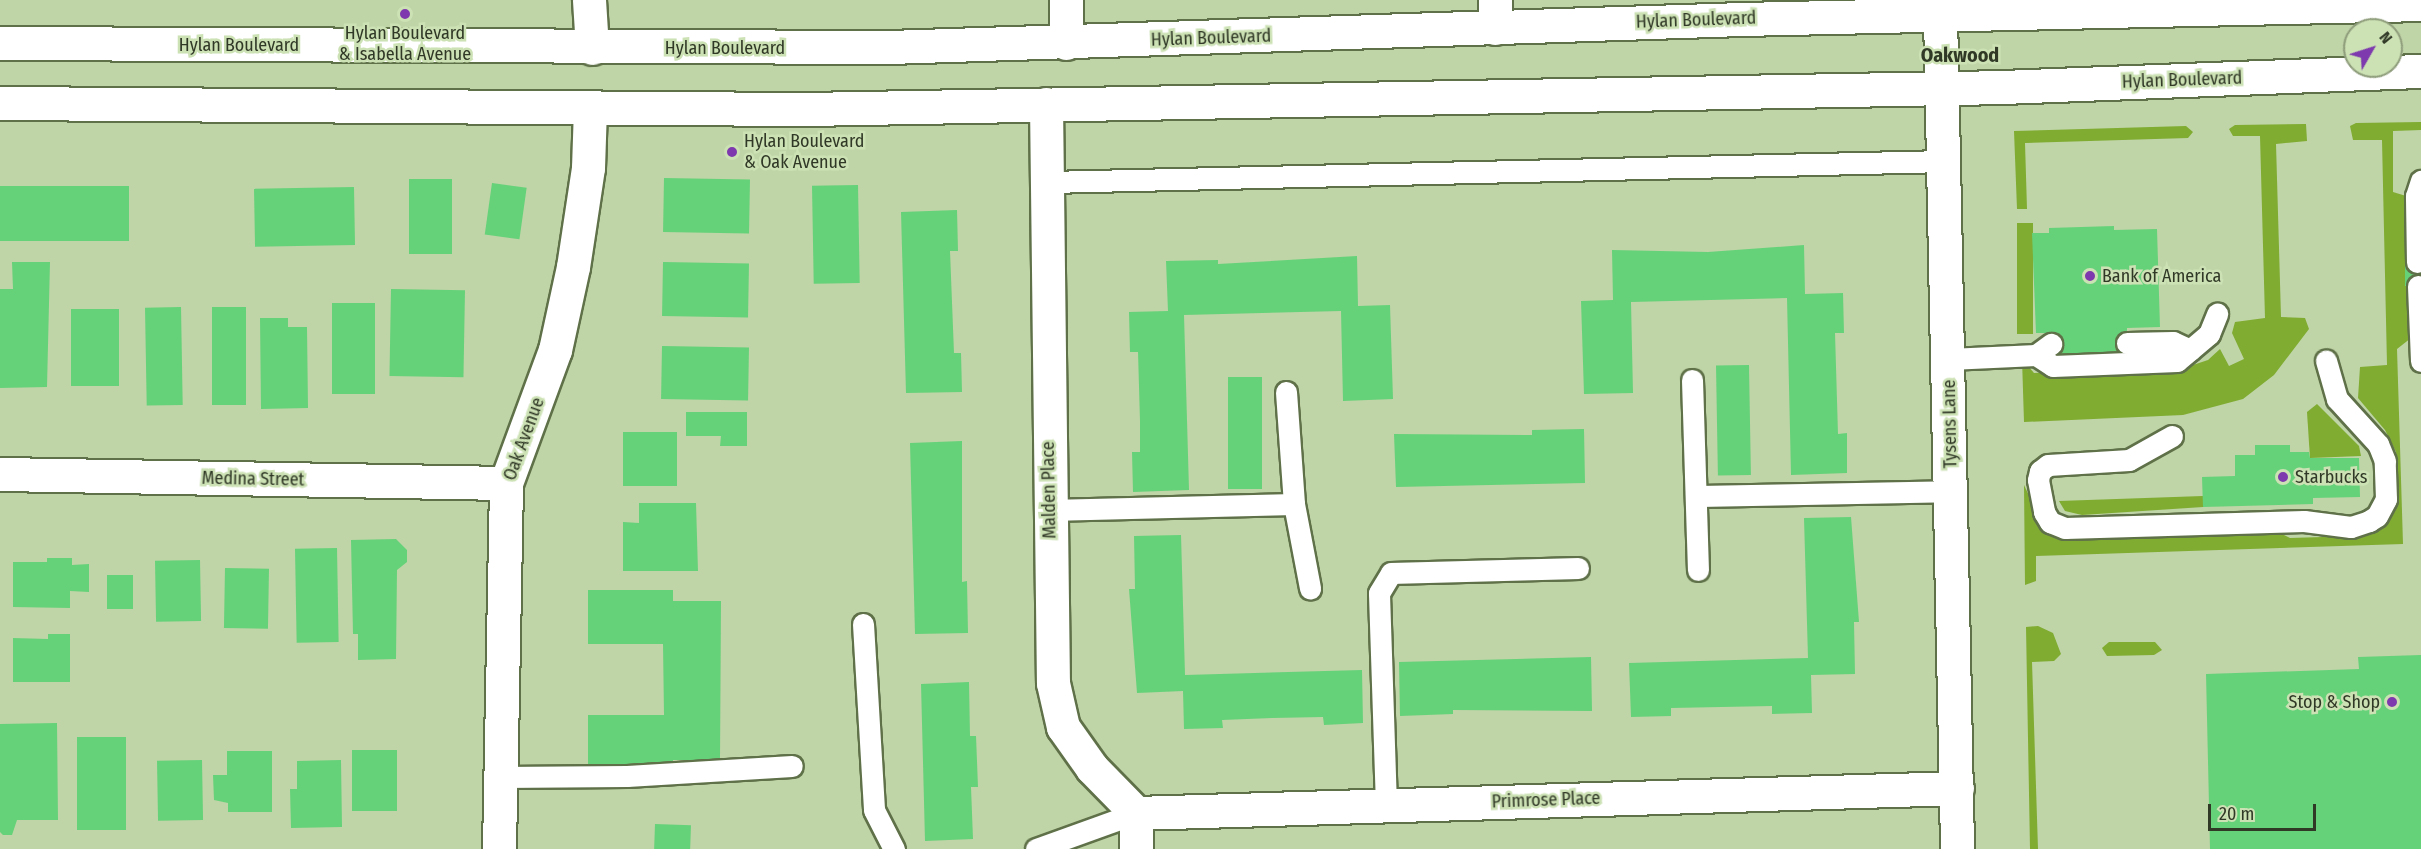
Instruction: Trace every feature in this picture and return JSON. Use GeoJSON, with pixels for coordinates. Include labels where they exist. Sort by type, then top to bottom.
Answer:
{"type":"FeatureCollection","features":[{"type":"Feature","properties":{"kind":"main road"},"geometry":{"type":"LineString","coordinates":[[589,0],[592,48]]}},
{"type":"Feature","properties":{"kind":"main road"},"geometry":{"type":"LineString","coordinates":[[1066,0],[1066,43]]}},
{"type":"Feature","properties":{"kind":"main road","name":"Hylan Boulevard"},"geometry":{"type":"LineString","coordinates":[[0,43],[592,48],[1066,43],[1495,14],[1940,7],[2421,4]]}},
{"type":"Feature","properties":{"kind":"main road","name":"Tysens Lane"},"geometry":{"type":"LineString","coordinates":[[1940,7],[1949,359],[1957,849]]}},
{"type":"Feature","properties":{"kind":"main road","name":"Hylan Boulevard"},"geometry":{"type":"LineString","coordinates":[[0,103],[806,109],[1942,88],[2421,71]]}},
{"type":"Feature","properties":{"kind":"main road","name":"Malden Place"},"geometry":{"type":"LineString","coordinates":[[1046,104],[1049,510],[1053,682],[1063,727],[1092,768],[1136,813]]}},
{"type":"Feature","properties":{"kind":"main road","name":"Oak Avenue"},"geometry":{"type":"LineString","coordinates":[[499,849],[506,483],[555,350],[588,168],[590,107]]}},
{"type":"Feature","properties":{"kind":"main road","name":"Medina Street"},"geometry":{"type":"LineString","coordinates":[[0,474],[506,483]]}},
{"type":"Feature","properties":{"kind":"main road","name":"Primrose Place"},"geometry":{"type":"LineString","coordinates":[[1136,813],[1957,788]]}},
{"type":"Feature","properties":{"kind":"main road"},"geometry":{"type":"LineString","coordinates":[[1136,813],[1136,849]]}},
{"type":"Feature","properties":{"kind":"lane"},"geometry":{"type":"LineString","coordinates":[[1048,182],[1944,161]]}},
{"type":"Feature","properties":{"kind":"lane"},"geometry":{"type":"LineString","coordinates":[[2417,262],[2416,196],[2421,181]]}},
{"type":"Feature","properties":{"kind":"lane"},"geometry":{"type":"LineString","coordinates":[[2418,286],[2421,361]]}},
{"type":"Feature","properties":{"kind":"lane"},"geometry":{"type":"LineString","coordinates":[[1949,359],[2043,350],[2053,366],[2177,361],[2215,326],[2217,314]]}},
{"type":"Feature","properties":{"kind":"lane"},"geometry":{"type":"LineString","coordinates":[[2127,343],[2174,342],[2190,350]]}},
{"type":"Feature","properties":{"kind":"lane"},"geometry":{"type":"LineString","coordinates":[[2172,436],[2129,460],[2048,465],[2040,471],[2038,480],[2044,512],[2050,522],[2065,528],[2304,521],[2351,527],[2369,521],[2378,516],[2386,499],[2385,461],[2378,444],[2337,399],[2326,361]]}},
{"type":"Feature","properties":{"kind":"lane"},"geometry":{"type":"LineString","coordinates":[[1692,380],[1698,570]]}},
{"type":"Feature","properties":{"kind":"lane"},"geometry":{"type":"LineString","coordinates":[[1286,392],[1294,504],[1310,588]]}},
{"type":"Feature","properties":{"kind":"lane"},"geometry":{"type":"LineString","coordinates":[[1696,496],[1951,491]]}},
{"type":"Feature","properties":{"kind":"lane"},"geometry":{"type":"LineString","coordinates":[[1049,510],[1294,504]]}},
{"type":"Feature","properties":{"kind":"lane"},"geometry":{"type":"LineString","coordinates":[[1386,805],[1379,593],[1391,573],[1578,568]]}},
{"type":"Feature","properties":{"kind":"lane"},"geometry":{"type":"LineString","coordinates":[[862,624],[874,810],[894,849]]}},
{"type":"Feature","properties":{"kind":"lane"},"geometry":{"type":"LineString","coordinates":[[501,777],[627,776],[792,766]]}},
{"type":"Feature","properties":{"kind":"lane"},"geometry":{"type":"LineString","coordinates":[[1036,849],[1136,813]]}},
{"type":"Feature","properties":{"kind":"green space"},"geometry":{"type":"Polygon","coordinates":[[[2421,122],[2421,130],[2393,131],[2393,192],[2406,196],[2411,338],[2397,349],[2403,544],[2036,556],[2036,581],[2025,585],[2024,485],[2041,521],[2266,526],[2290,538],[2356,536],[2387,522],[2397,504],[2396,452],[2385,430],[2358,398],[2360,367],[2387,365],[2382,140],[2353,140],[2350,126],[2356,123],[2421,122]]]}},
{"type":"Feature","properties":{"kind":"green space"},"geometry":{"type":"Polygon","coordinates":[[[2306,124],[2307,141],[2276,144],[2281,317],[2305,318],[2309,329],[2274,375],[2243,399],[2183,415],[2024,422],[2022,359],[2034,373],[2184,368],[2208,360],[2220,349],[2229,366],[2244,359],[2232,333],[2235,322],[2265,318],[2260,136],[2233,136],[2229,129],[2235,125],[2306,124]]]}},
{"type":"Feature","properties":{"kind":"green space"},"geometry":{"type":"Polygon","coordinates":[[[2186,126],[2193,132],[2188,138],[2025,143],[2027,209],[2017,209],[2014,131],[2186,126]]]}},
{"type":"Feature","properties":{"kind":"green space"},"geometry":{"type":"Polygon","coordinates":[[[2017,223],[2033,223],[2033,334],[2017,334],[2017,223]]]}},
{"type":"Feature","properties":{"kind":"green space"},"geometry":{"type":"Polygon","coordinates":[[[2317,404],[2359,446],[2361,456],[2310,458],[2307,412],[2317,404]]]}},
{"type":"Feature","properties":{"kind":"green space"},"geometry":{"type":"Polygon","coordinates":[[[2203,496],[2203,507],[2082,515],[2065,511],[2059,501],[2203,496]]]}},
{"type":"Feature","properties":{"kind":"green space"},"geometry":{"type":"Polygon","coordinates":[[[2038,626],[2053,633],[2061,654],[2054,661],[2032,662],[2038,849],[2030,849],[2026,627],[2038,626]]]}},
{"type":"Feature","properties":{"kind":"green space"},"geometry":{"type":"Polygon","coordinates":[[[2109,642],[2155,642],[2162,650],[2154,655],[2107,656],[2102,648],[2109,642]]]}},
{"type":"Feature","properties":{"kind":"building"},"geometry":{"type":"Polygon","coordinates":[[[664,178],[750,180],[749,233],[663,232],[664,178]]]}},
{"type":"Feature","properties":{"kind":"building"},"geometry":{"type":"Polygon","coordinates":[[[409,179],[452,179],[452,254],[409,254],[409,179]]]}},
{"type":"Feature","properties":{"kind":"building"},"geometry":{"type":"Polygon","coordinates":[[[492,183],[527,188],[519,239],[485,234],[492,183]]]}},
{"type":"Feature","properties":{"kind":"building"},"geometry":{"type":"Polygon","coordinates":[[[858,185],[860,283],[814,284],[812,186],[858,185]]]}},
{"type":"Feature","properties":{"kind":"building"},"geometry":{"type":"Polygon","coordinates":[[[0,186],[129,186],[129,241],[0,241],[0,186]]]}},
{"type":"Feature","properties":{"kind":"building"},"geometry":{"type":"Polygon","coordinates":[[[354,187],[355,245],[255,247],[254,189],[354,187]]]}},
{"type":"Feature","properties":{"kind":"building"},"geometry":{"type":"Polygon","coordinates":[[[957,210],[958,251],[950,251],[954,353],[961,353],[962,392],[906,393],[901,212],[957,210]]]}},
{"type":"Feature","properties":{"kind":"building"},"geometry":{"type":"Polygon","coordinates":[[[2114,226],[2114,230],[2157,229],[2160,327],[2127,328],[2127,356],[2052,357],[2051,333],[2036,333],[2032,233],[2049,233],[2049,228],[2114,226]]]}},
{"type":"Feature","properties":{"kind":"building"},"geometry":{"type":"Polygon","coordinates":[[[1804,245],[1805,294],[1843,293],[1844,333],[1835,333],[1838,434],[1847,433],[1847,473],[1791,475],[1787,298],[1631,302],[1633,393],[1584,394],[1581,301],[1613,300],[1612,250],[1708,252],[1804,245]]]}},
{"type":"Feature","properties":{"kind":"building"},"geometry":{"type":"Polygon","coordinates":[[[1357,256],[1358,306],[1390,305],[1393,399],[1343,401],[1341,311],[1184,315],[1189,490],[1133,492],[1132,452],[1140,452],[1140,421],[1138,352],[1130,352],[1129,312],[1168,311],[1166,261],[1218,260],[1218,264],[1357,256]]]}},
{"type":"Feature","properties":{"kind":"building"},"geometry":{"type":"Polygon","coordinates":[[[12,262],[50,262],[47,387],[0,388],[0,289],[13,289],[12,262]]]}},
{"type":"Feature","properties":{"kind":"building"},"geometry":{"type":"Polygon","coordinates":[[[663,262],[749,264],[748,317],[662,316],[663,262]]]}},
{"type":"Feature","properties":{"kind":"building"},"geometry":{"type":"Polygon","coordinates":[[[2405,262],[2421,262],[2421,286],[2405,286],[2405,262]]]}},
{"type":"Feature","properties":{"kind":"building"},"geometry":{"type":"Polygon","coordinates":[[[391,289],[465,290],[463,377],[389,376],[391,289]]]}},
{"type":"Feature","properties":{"kind":"building"},"geometry":{"type":"Polygon","coordinates":[[[332,303],[375,303],[375,394],[332,394],[332,303]]]}},
{"type":"Feature","properties":{"kind":"building"},"geometry":{"type":"Polygon","coordinates":[[[181,307],[183,405],[147,406],[145,308],[181,307]]]}},
{"type":"Feature","properties":{"kind":"building"},"geometry":{"type":"Polygon","coordinates":[[[212,307],[246,307],[246,405],[212,405],[212,307]]]}},
{"type":"Feature","properties":{"kind":"building"},"geometry":{"type":"Polygon","coordinates":[[[71,309],[119,309],[119,386],[71,386],[71,309]]]}},
{"type":"Feature","properties":{"kind":"building"},"geometry":{"type":"Polygon","coordinates":[[[260,318],[288,318],[288,327],[307,327],[308,408],[261,409],[260,318]]]}},
{"type":"Feature","properties":{"kind":"building"},"geometry":{"type":"Polygon","coordinates":[[[662,346],[749,348],[748,401],[661,399],[662,346]]]}},
{"type":"Feature","properties":{"kind":"building"},"geometry":{"type":"Polygon","coordinates":[[[1749,365],[1751,475],[1718,476],[1716,366],[1749,365]]]}},
{"type":"Feature","properties":{"kind":"building"},"geometry":{"type":"Polygon","coordinates":[[[1228,377],[1262,377],[1262,489],[1228,489],[1228,377]]]}},
{"type":"Feature","properties":{"kind":"building"},"geometry":{"type":"Polygon","coordinates":[[[686,412],[747,412],[747,446],[720,446],[721,436],[686,436],[686,412]]]}},
{"type":"Feature","properties":{"kind":"building"},"geometry":{"type":"Polygon","coordinates":[[[1584,429],[1585,483],[1396,487],[1394,434],[1532,435],[1532,430],[1584,429]]]}},
{"type":"Feature","properties":{"kind":"building"},"geometry":{"type":"Polygon","coordinates":[[[623,432],[677,432],[677,486],[623,486],[623,432]]]}},
{"type":"Feature","properties":{"kind":"building"},"geometry":{"type":"Polygon","coordinates":[[[962,441],[962,582],[967,581],[968,633],[915,634],[910,443],[962,441]]]}},
{"type":"Feature","properties":{"kind":"building"},"geometry":{"type":"Polygon","coordinates":[[[2255,445],[2290,445],[2290,452],[2309,452],[2310,458],[2359,458],[2360,497],[2313,498],[2313,504],[2203,507],[2202,477],[2235,476],[2235,455],[2255,455],[2255,445]]]}},
{"type":"Feature","properties":{"kind":"building"},"geometry":{"type":"Polygon","coordinates":[[[639,503],[696,503],[698,571],[623,571],[623,522],[639,523],[639,503]]]}},
{"type":"Feature","properties":{"kind":"building"},"geometry":{"type":"Polygon","coordinates":[[[1851,517],[1859,622],[1854,622],[1855,674],[1811,675],[1812,713],[1772,714],[1772,706],[1671,708],[1671,716],[1631,717],[1629,663],[1808,658],[1804,518],[1851,517]]]}},
{"type":"Feature","properties":{"kind":"building"},"geometry":{"type":"Polygon","coordinates":[[[1181,535],[1185,675],[1362,670],[1363,723],[1324,725],[1323,717],[1272,718],[1222,720],[1223,728],[1184,729],[1183,691],[1137,693],[1129,589],[1135,589],[1134,536],[1181,535]]]}},
{"type":"Feature","properties":{"kind":"building"},"geometry":{"type":"Polygon","coordinates":[[[396,539],[407,550],[407,562],[397,570],[396,659],[358,660],[358,634],[353,634],[351,540],[396,539]]]}},
{"type":"Feature","properties":{"kind":"building"},"geometry":{"type":"Polygon","coordinates":[[[337,548],[339,642],[297,643],[295,549],[337,548]]]}},
{"type":"Feature","properties":{"kind":"building"},"geometry":{"type":"Polygon","coordinates":[[[47,558],[72,558],[72,565],[89,564],[89,592],[70,591],[70,608],[13,607],[13,562],[47,562],[47,558]]]}},
{"type":"Feature","properties":{"kind":"building"},"geometry":{"type":"Polygon","coordinates":[[[200,560],[201,621],[156,622],[155,561],[200,560]]]}},
{"type":"Feature","properties":{"kind":"building"},"geometry":{"type":"Polygon","coordinates":[[[225,568],[269,569],[268,629],[224,628],[225,568]]]}},
{"type":"Feature","properties":{"kind":"building"},"geometry":{"type":"Polygon","coordinates":[[[107,575],[133,575],[133,609],[107,609],[107,575]]]}},
{"type":"Feature","properties":{"kind":"building"},"geometry":{"type":"Polygon","coordinates":[[[588,590],[673,590],[673,601],[721,601],[720,760],[673,760],[672,771],[588,771],[588,715],[664,715],[663,644],[588,644],[588,590]]]}},
{"type":"Feature","properties":{"kind":"building"},"geometry":{"type":"Polygon","coordinates":[[[48,634],[70,634],[70,682],[13,682],[13,638],[48,639],[48,634]]]}},
{"type":"Feature","properties":{"kind":"building"},"geometry":{"type":"Polygon","coordinates":[[[2421,655],[2421,849],[2210,849],[2206,674],[2359,669],[2358,657],[2421,655]]]}},
{"type":"Feature","properties":{"kind":"building"},"geometry":{"type":"Polygon","coordinates":[[[1591,657],[1592,711],[1453,710],[1453,714],[1400,716],[1399,662],[1591,657]]]}},
{"type":"Feature","properties":{"kind":"building"},"geometry":{"type":"Polygon","coordinates":[[[969,682],[970,736],[976,736],[978,787],[971,787],[973,839],[925,841],[921,684],[969,682]]]}},
{"type":"Feature","properties":{"kind":"building"},"geometry":{"type":"Polygon","coordinates":[[[57,723],[58,820],[17,820],[12,835],[3,835],[0,832],[0,724],[57,723]]]}},
{"type":"Feature","properties":{"kind":"building"},"geometry":{"type":"Polygon","coordinates":[[[77,737],[126,737],[126,830],[77,830],[77,737]]]}},
{"type":"Feature","properties":{"kind":"building"},"geometry":{"type":"Polygon","coordinates":[[[352,750],[397,750],[397,811],[352,811],[352,750]]]}},
{"type":"Feature","properties":{"kind":"building"},"geometry":{"type":"Polygon","coordinates":[[[227,751],[272,751],[272,812],[228,812],[228,803],[214,800],[213,775],[227,775],[227,751]]]}},
{"type":"Feature","properties":{"kind":"building"},"geometry":{"type":"Polygon","coordinates":[[[202,760],[203,820],[158,821],[157,761],[202,760]]]}},
{"type":"Feature","properties":{"kind":"building"},"geometry":{"type":"Polygon","coordinates":[[[341,760],[342,827],[291,828],[290,789],[297,789],[297,761],[341,760]]]}},
{"type":"Feature","properties":{"kind":"building"},"geometry":{"type":"Polygon","coordinates":[[[655,824],[691,825],[690,849],[654,849],[655,824]]]}},
{"type":"Feature","properties":{"kind":"place","name":"Hylan Boulevard & Isabella Avenue"},"geometry":{"type":"Point","coordinates":[405,14]}},
{"type":"Feature","properties":{"kind":"place","name":"Hylan Boulevard & Oak Avenue"},"geometry":{"type":"Point","coordinates":[732,152]}},
{"type":"Feature","properties":{"kind":"place","name":"Bank of America"},"geometry":{"type":"Point","coordinates":[2090,276]}},
{"type":"Feature","properties":{"kind":"place","name":"Starbucks"},"geometry":{"type":"Point","coordinates":[2283,477]}},
{"type":"Feature","properties":{"kind":"place","name":"Stop & Shop"},"geometry":{"type":"Point","coordinates":[2392,702]}},
{"type":"Feature","properties":{"kind":"district","name":"Oakwood"},"geometry":{"type":"Point","coordinates":[1960,55]}}]}
